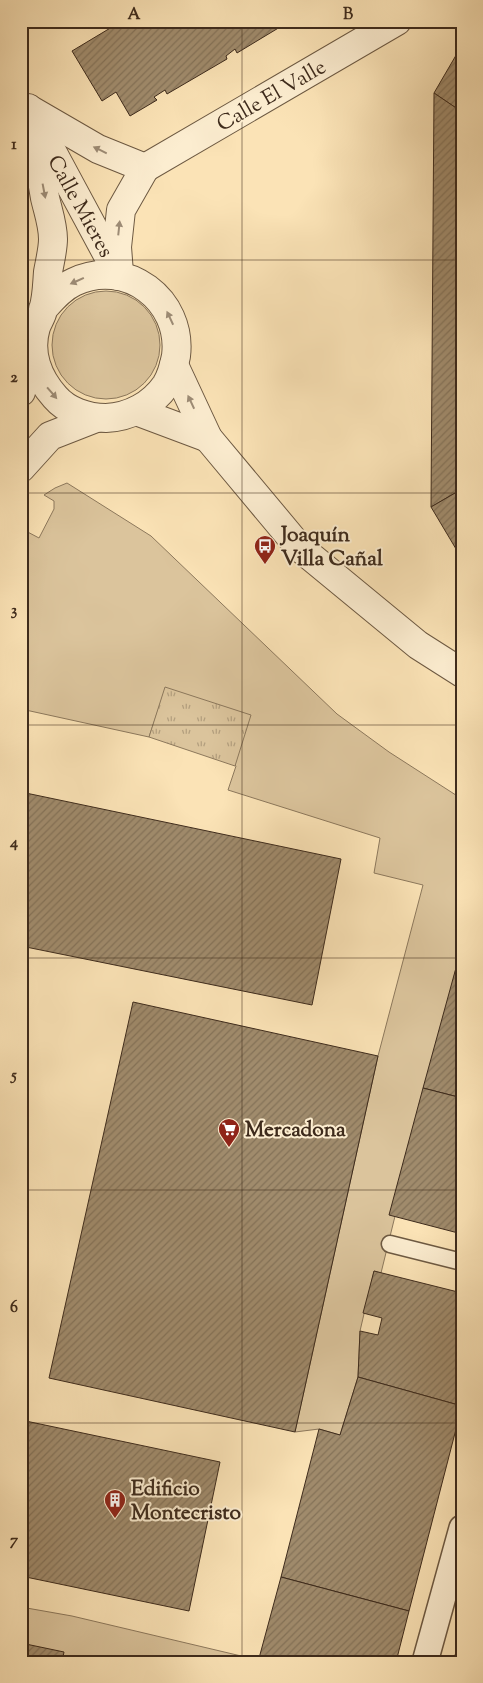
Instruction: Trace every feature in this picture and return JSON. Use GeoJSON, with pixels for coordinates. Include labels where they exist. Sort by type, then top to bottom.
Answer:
{"type":"FeatureCollection","features":[{"type":"Feature","properties":{"kind":"street","name":"Calle El Valle"},"geometry":{"type":"LineString","coordinates":[[145,168],[397,21]]}},
{"type":"Feature","properties":{"kind":"street"},"geometry":{"type":"LineString","coordinates":[[25,100],[98,149],[145,168],[121,210],[117,247],[120,276]]}},
{"type":"Feature","properties":{"kind":"street","name":"Calle Mieres"},"geometry":{"type":"LineString","coordinates":[[25,100],[120,276]]}},
{"type":"Feature","properties":{"kind":"street","name":"Calle Mieres"},"geometry":{"type":"LineString","coordinates":[[25,100],[53,238],[44,309],[36,328],[33,349],[37,368],[46,386],[59,402],[76,412],[96,418],[116,417],[136,411],[153,400],[167,384],[174,365],[177,345],[174,324],[165,306],[151,291],[133,280],[114,275],[93,275],[73,282],[56,294],[44,309]]}},
{"type":"Feature","properties":{"kind":"street"},"geometry":{"type":"LineString","coordinates":[[21,392],[33,349]]}},
{"type":"Feature","properties":{"kind":"street"},"geometry":{"type":"LineString","coordinates":[[174,365],[208,438],[299,547],[418,645],[462,673]]}},
{"type":"Feature","properties":{"kind":"street"},"geometry":{"type":"LineString","coordinates":[[136,411],[208,438]]}},
{"type":"Feature","properties":{"kind":"street"},"geometry":{"type":"LineString","coordinates":[[21,468],[50,436],[96,418]]}},
{"type":"Feature","properties":{"kind":"street"},"geometry":{"type":"LineString","coordinates":[[425,1662],[462,1528]]}},
{"type":"Feature","properties":{"kind":"lane"},"geometry":{"type":"LineString","coordinates":[[390,1244],[462,1262]]}},
{"type":"Feature","properties":{"kind":"green space"},"geometry":{"type":"Polygon","coordinates":[[[106,291],[127,295],[144,307],[156,324],[160,345],[156,366],[144,383],[127,395],[106,399],[85,395],[68,383],[56,366],[52,345],[56,324],[68,307],[85,295],[106,291]]]}},
{"type":"Feature","properties":{"kind":"green space"},"geometry":{"type":"Polygon","coordinates":[[[67,483],[151,536],[337,714],[389,752],[462,799],[462,944],[381,1273],[374,1271],[360,1331],[358,1377],[340,1435],[319,1429],[295,1432],[378,1056],[423,885],[374,873],[380,838],[228,790],[236,766],[166,687],[149,737],[21,709],[21,532],[22,529],[39,538],[54,509],[54,501],[44,495],[67,483]]]}},
{"type":"Feature","properties":{"kind":"green space"},"geometry":{"type":"Polygon","coordinates":[[[165,687],[251,715],[235,766],[149,737],[165,687]]]}},
{"type":"Feature","properties":{"kind":"green space"},"geometry":{"type":"Polygon","coordinates":[[[21,1607],[72,1616],[258,1660],[258,1662],[21,1662],[21,1607]]]}},
{"type":"Feature","properties":{"kind":"building"},"geometry":{"type":"Polygon","coordinates":[[[122,21],[290,21],[237,53],[235,49],[226,56],[227,59],[167,94],[165,90],[154,97],[157,100],[130,116],[116,92],[102,101],[72,51],[122,21]]]}},
{"type":"Feature","properties":{"kind":"building"},"geometry":{"type":"Polygon","coordinates":[[[462,45],[462,112],[434,93],[462,45]]]}},
{"type":"Feature","properties":{"kind":"building"},"geometry":{"type":"Polygon","coordinates":[[[434,93],[462,112],[462,489],[431,507],[434,93]]]}},
{"type":"Feature","properties":{"kind":"building"},"geometry":{"type":"Polygon","coordinates":[[[462,489],[462,559],[431,507],[462,489]]]}},
{"type":"Feature","properties":{"kind":"building"},"geometry":{"type":"Polygon","coordinates":[[[21,792],[341,859],[312,1005],[21,946],[21,792]]]}},
{"type":"Feature","properties":{"kind":"building"},"geometry":{"type":"Polygon","coordinates":[[[462,946],[462,1098],[423,1088],[462,946]]]}},
{"type":"Feature","properties":{"kind":"building","name":"Mercadona"},"geometry":{"type":"Polygon","coordinates":[[[133,1002],[378,1056],[295,1432],[49,1378],[133,1002]]]}},
{"type":"Feature","properties":{"kind":"building"},"geometry":{"type":"Polygon","coordinates":[[[423,1088],[462,1098],[462,1234],[389,1215],[423,1088]]]}},
{"type":"Feature","properties":{"kind":"building"},"geometry":{"type":"Polygon","coordinates":[[[374,1271],[462,1293],[462,1406],[358,1377],[360,1331],[378,1335],[382,1318],[363,1313],[374,1271]]]}},
{"type":"Feature","properties":{"kind":"building"},"geometry":{"type":"Polygon","coordinates":[[[358,1377],[462,1406],[409,1611],[281,1577],[319,1429],[340,1435],[358,1377]]]}},
{"type":"Feature","properties":{"kind":"building","name":"Edificio Montecristo"},"geometry":{"type":"Polygon","coordinates":[[[21,1420],[220,1462],[189,1611],[21,1576],[21,1420]]]}},
{"type":"Feature","properties":{"kind":"building"},"geometry":{"type":"Polygon","coordinates":[[[281,1577],[409,1611],[396,1662],[258,1662],[281,1577]]]}},
{"type":"Feature","properties":{"kind":"building"},"geometry":{"type":"Polygon","coordinates":[[[462,1632],[462,1662],[453,1662],[462,1632]]]}},
{"type":"Feature","properties":{"kind":"building"},"geometry":{"type":"Polygon","coordinates":[[[21,1643],[64,1652],[62,1662],[21,1662],[21,1643]]]}},
{"type":"Feature","properties":{"kind":"place","name":"Joaquín Villa Cañal"},"geometry":{"type":"Point","coordinates":[265,565]}},
{"type":"Feature","properties":{"kind":"place","name":"Mercadona"},"geometry":{"type":"Point","coordinates":[229,1148]}},
{"type":"Feature","properties":{"kind":"place","name":"Edificio Montecristo"},"geometry":{"type":"Point","coordinates":[115,1519]}}]}
